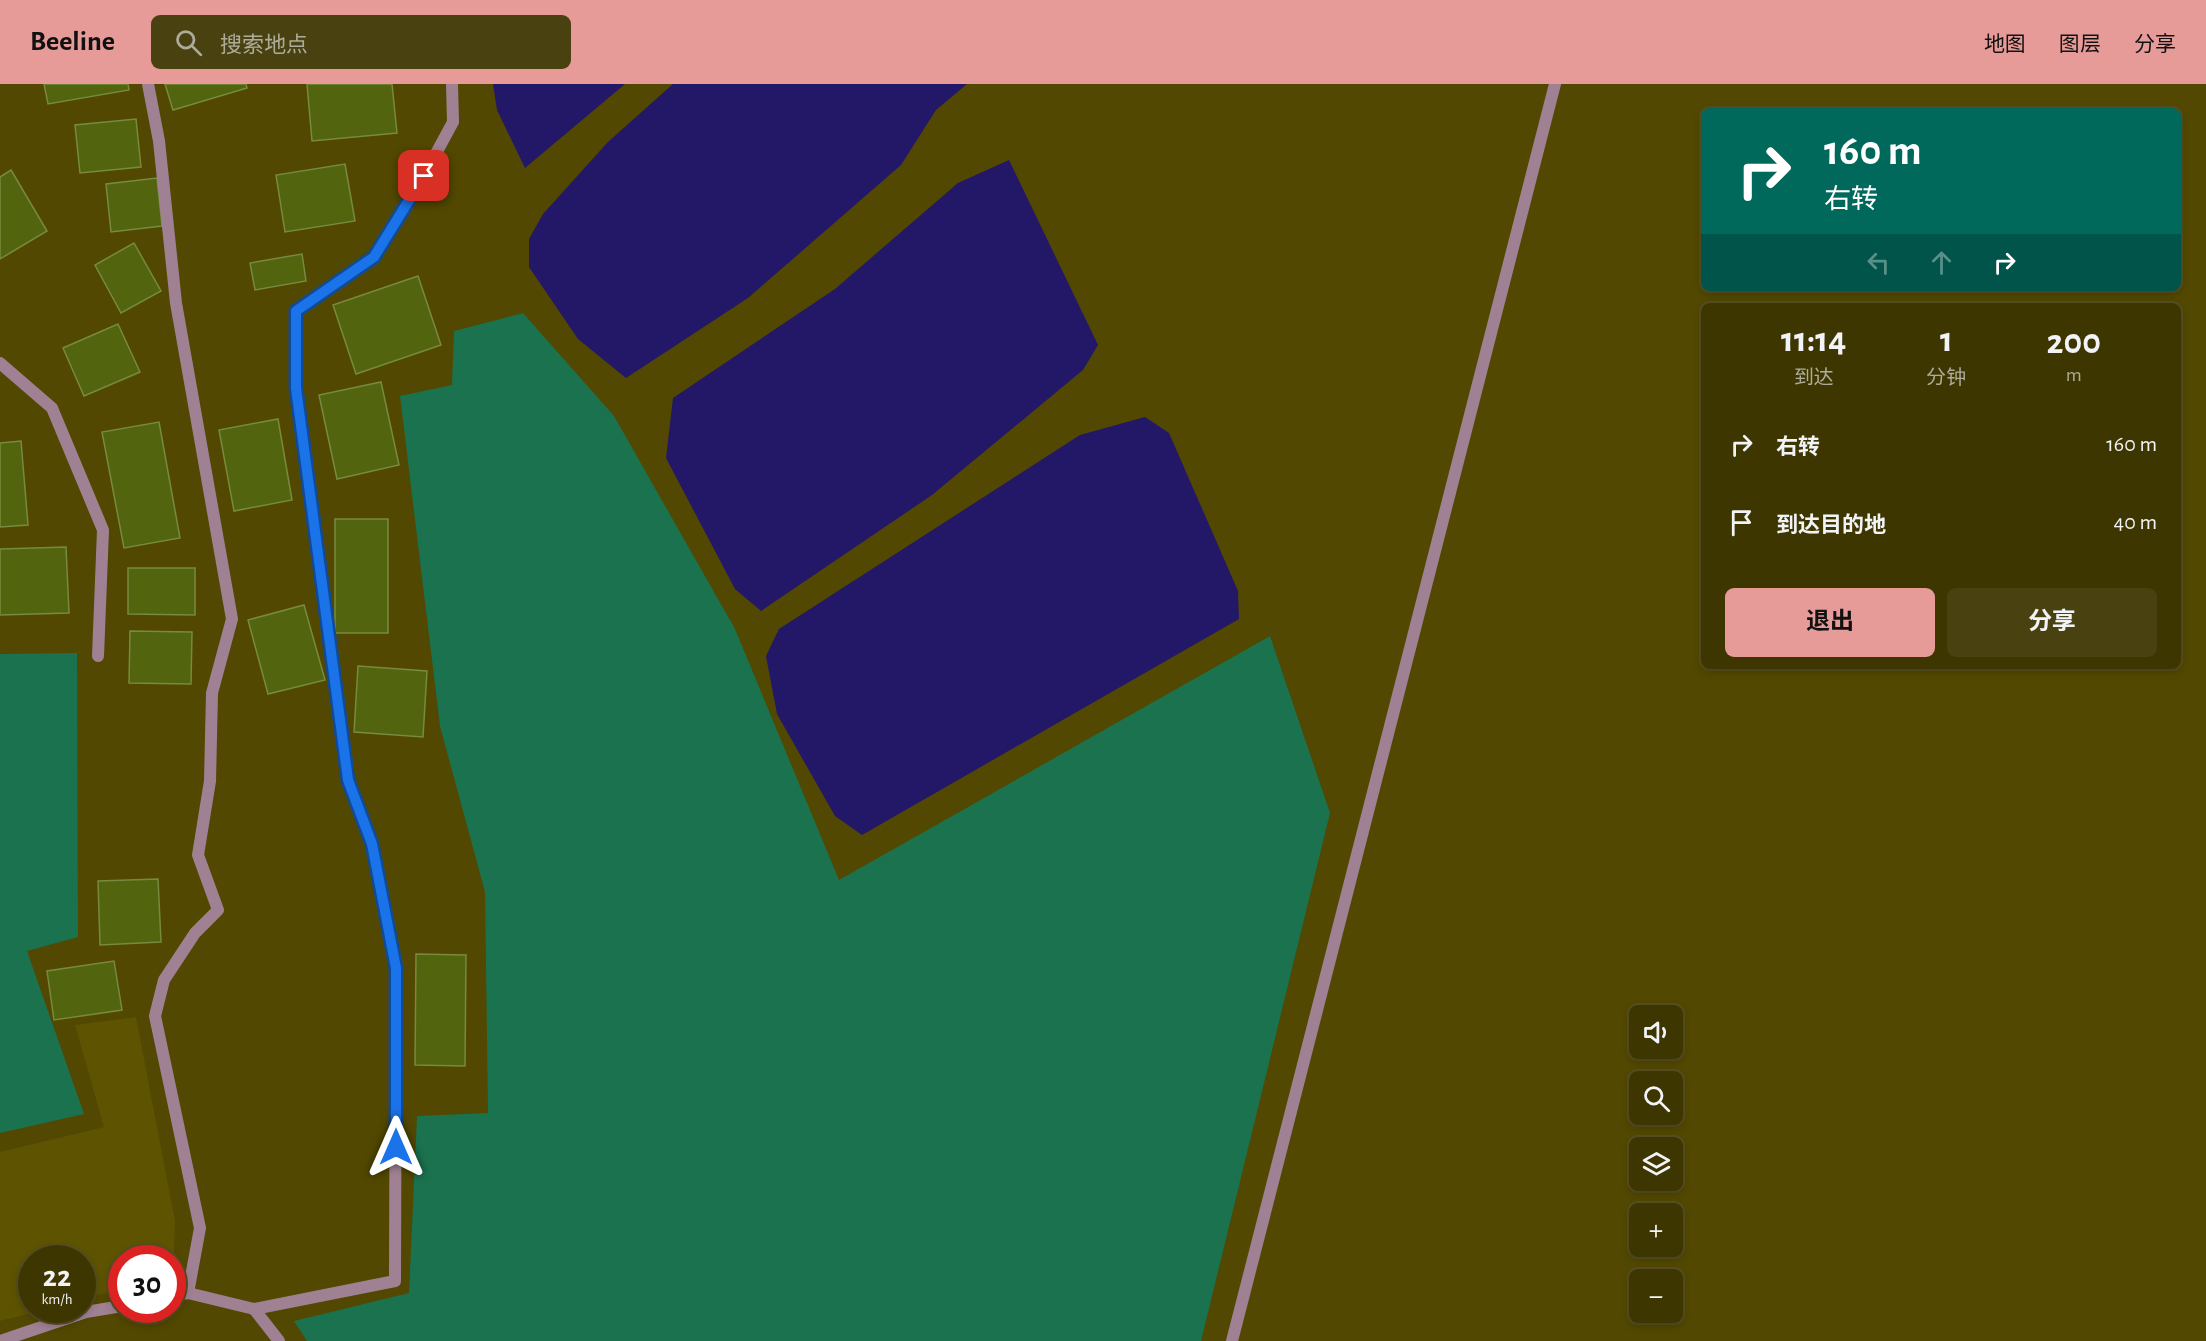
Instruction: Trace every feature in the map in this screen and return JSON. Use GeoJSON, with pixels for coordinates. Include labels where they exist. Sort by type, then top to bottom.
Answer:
{"type":"FeatureCollection","features":[{"type":"Feature","properties":{"kind":"street"},"geometry":{"type":"LineString","coordinates":[[148,84],[159,141],[176,303],[232,619],[212,693],[210,781],[198,855],[218,910],[195,933],[164,980],[155,1016],[200,1228],[188,1293],[254,1309],[395,1281],[396,968],[372,844],[348,780],[296,388],[296,311],[374,257],[414,194],[453,122],[452,84]]}},
{"type":"Feature","properties":{"kind":"street"},"geometry":{"type":"LineString","coordinates":[[1232,1341],[1554,84]]}},
{"type":"Feature","properties":{"kind":"street"},"geometry":{"type":"LineString","coordinates":[[0,363],[52,408],[103,530],[98,656]]}},
{"type":"Feature","properties":{"kind":"street"},"geometry":{"type":"LineString","coordinates":[[0,1340],[86,1312],[108,1308]]}},
{"type":"Feature","properties":{"kind":"street"},"geometry":{"type":"LineString","coordinates":[[254,1309],[279,1341]]}},
{"type":"Feature","properties":{"kind":"shaded area"},"geometry":{"type":"Polygon","coordinates":[[[493,84],[625,84],[525,168],[497,110],[493,84]]]}},
{"type":"Feature","properties":{"kind":"shaded area"},"geometry":{"type":"Polygon","coordinates":[[[673,84],[967,84],[936,110],[901,165],[748,298],[626,378],[578,339],[529,267],[529,239],[543,214],[608,142],[673,84]]]}},
{"type":"Feature","properties":{"kind":"shaded area"},"geometry":{"type":"Polygon","coordinates":[[[1009,160],[1098,345],[1083,370],[932,495],[761,611],[735,589],[666,458],[673,398],[835,289],[958,183],[1009,160]]]}},
{"type":"Feature","properties":{"kind":"shaded area"},"geometry":{"type":"Polygon","coordinates":[[[1145,417],[1169,433],[1238,591],[1239,619],[862,835],[835,816],[777,714],[766,656],[779,629],[1080,435],[1145,417]]]}},
{"type":"Feature","properties":{"kind":"shaded area"},"geometry":{"type":"Polygon","coordinates":[[[136,1017],[175,1221],[174,1245],[108,1245],[108,1292],[96,1296],[96,1245],[18,1245],[18,1316],[0,1321],[0,1152],[104,1127],[75,1025],[136,1017]]]}},
{"type":"Feature","properties":{"kind":"green space"},"geometry":{"type":"Polygon","coordinates":[[[523,313],[614,416],[735,629],[839,880],[1270,636],[1330,813],[1201,1341],[307,1341],[294,1321],[409,1293],[417,1116],[488,1113],[485,892],[440,726],[400,396],[452,385],[454,331],[523,313]]]}},
{"type":"Feature","properties":{"kind":"green space"},"geometry":{"type":"Polygon","coordinates":[[[77,653],[78,937],[27,951],[84,1114],[0,1133],[0,654],[77,653]]]}},
{"type":"Feature","properties":{"kind":"building"},"geometry":{"type":"Polygon","coordinates":[[[44,84],[128,84],[129,90],[48,104],[44,84]]]}},
{"type":"Feature","properties":{"kind":"building"},"geometry":{"type":"Polygon","coordinates":[[[165,84],[246,84],[247,88],[173,110],[165,84]]]}},
{"type":"Feature","properties":{"kind":"building"},"geometry":{"type":"Polygon","coordinates":[[[307,84],[392,84],[397,133],[312,141],[307,84]]]}},
{"type":"Feature","properties":{"kind":"building"},"geometry":{"type":"Polygon","coordinates":[[[136,119],[141,167],[80,173],[75,125],[136,119]]]}},
{"type":"Feature","properties":{"kind":"building"},"geometry":{"type":"Polygon","coordinates":[[[345,164],[355,221],[285,232],[276,175],[345,164]]]}},
{"type":"Feature","properties":{"kind":"building"},"geometry":{"type":"Polygon","coordinates":[[[11,170],[47,231],[0,259],[0,177],[11,170]]]}},
{"type":"Feature","properties":{"kind":"building"},"geometry":{"type":"Polygon","coordinates":[[[157,178],[162,226],[111,232],[106,184],[157,178]]]}},
{"type":"Feature","properties":{"kind":"building"},"geometry":{"type":"Polygon","coordinates":[[[134,243],[161,291],[121,313],[95,265],[134,243]]]}},
{"type":"Feature","properties":{"kind":"building"},"geometry":{"type":"Polygon","coordinates":[[[302,254],[306,281],[255,290],[250,263],[302,254]]]}},
{"type":"Feature","properties":{"kind":"building"},"geometry":{"type":"Polygon","coordinates":[[[418,276],[441,345],[356,374],[333,305],[418,276]]]}},
{"type":"Feature","properties":{"kind":"building"},"geometry":{"type":"Polygon","coordinates":[[[118,324],[140,372],[84,396],[63,348],[118,324]]]}},
{"type":"Feature","properties":{"kind":"building"},"geometry":{"type":"Polygon","coordinates":[[[381,382],[399,465],[337,479],[319,395],[381,382]]]}},
{"type":"Feature","properties":{"kind":"building"},"geometry":{"type":"Polygon","coordinates":[[[278,419],[292,500],[234,511],[219,430],[278,419]]]}},
{"type":"Feature","properties":{"kind":"building"},"geometry":{"type":"Polygon","coordinates":[[[159,422],[180,538],[124,548],[102,432],[159,422]]]}},
{"type":"Feature","properties":{"kind":"building"},"geometry":{"type":"Polygon","coordinates":[[[21,441],[28,525],[0,527],[0,443],[21,441]]]}},
{"type":"Feature","properties":{"kind":"building"},"geometry":{"type":"Polygon","coordinates":[[[335,519],[388,519],[388,633],[335,633],[335,519]]]}},
{"type":"Feature","properties":{"kind":"building"},"geometry":{"type":"Polygon","coordinates":[[[66,547],[69,613],[0,615],[0,549],[66,547]]]}},
{"type":"Feature","properties":{"kind":"building"},"geometry":{"type":"Polygon","coordinates":[[[128,568],[195,568],[195,615],[128,614],[128,568]]]}},
{"type":"Feature","properties":{"kind":"building"},"geometry":{"type":"Polygon","coordinates":[[[304,605],[325,680],[268,694],[248,620],[304,605]]]}},
{"type":"Feature","properties":{"kind":"building"},"geometry":{"type":"Polygon","coordinates":[[[130,631],[192,632],[191,684],[129,683],[130,631]]]}},
{"type":"Feature","properties":{"kind":"building"},"geometry":{"type":"Polygon","coordinates":[[[358,666],[427,671],[423,737],[354,732],[358,666]]]}},
{"type":"Feature","properties":{"kind":"building"},"geometry":{"type":"Polygon","coordinates":[[[158,879],[161,942],[100,945],[98,881],[158,879]]]}},
{"type":"Feature","properties":{"kind":"building"},"geometry":{"type":"Polygon","coordinates":[[[416,954],[466,955],[465,1066],[415,1065],[416,954]]]}},
{"type":"Feature","properties":{"kind":"building"},"geometry":{"type":"Polygon","coordinates":[[[114,961],[122,1010],[54,1020],[47,971],[114,961]]]}},
{"type":"Feature","properties":{"kind":"route"},"geometry":{"type":"LineString","coordinates":[[396,1147],[396,968],[372,844],[348,780],[296,388],[296,311],[374,257],[424,176]]}}]}
